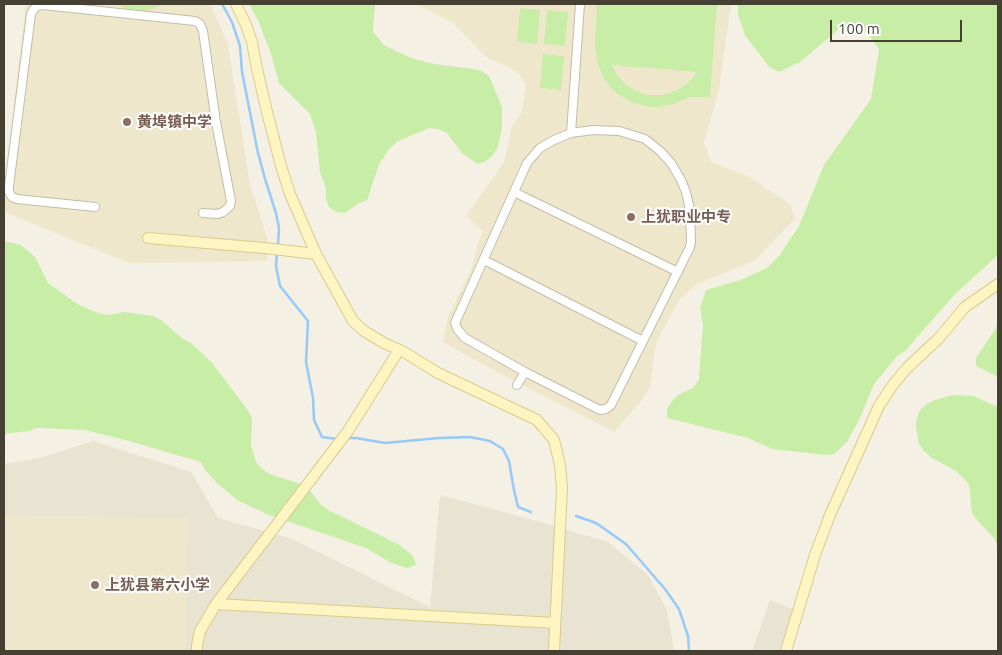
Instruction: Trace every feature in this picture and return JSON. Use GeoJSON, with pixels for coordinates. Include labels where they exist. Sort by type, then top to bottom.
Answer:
{"type":"FeatureCollection","features":[{"type":"Feature","properties":{"kind":"street"},"geometry":{"type":"LineString","coordinates":[[236,4],[252,42],[281,166],[290,194],[316,254],[354,321],[364,331],[438,374],[537,420],[554,440],[560,465],[562,488],[554,651]]}},
{"type":"Feature","properties":{"kind":"street"},"geometry":{"type":"LineString","coordinates":[[571,133],[580,4]]}},
{"type":"Feature","properties":{"kind":"street"},"geometry":{"type":"LineString","coordinates":[[95,208],[17,199],[9,192],[31,14],[37,6],[195,21],[200,24],[203,31],[216,122],[231,201],[230,206],[224,212],[218,214],[203,213]]}},
{"type":"Feature","properties":{"kind":"street"},"geometry":{"type":"LineString","coordinates":[[593,130],[620,131],[645,139],[671,163],[686,192],[690,210],[690,247],[611,405],[606,409],[600,410],[525,372],[465,338],[455,323],[527,163],[540,148],[571,133],[593,130]]}},
{"type":"Feature","properties":{"kind":"street"},"geometry":{"type":"LineString","coordinates":[[514,192],[678,272]]}},
{"type":"Feature","properties":{"kind":"street"},"geometry":{"type":"LineString","coordinates":[[148,238],[316,254]]}},
{"type":"Feature","properties":{"kind":"street"},"geometry":{"type":"LineString","coordinates":[[484,260],[643,341]]}},
{"type":"Feature","properties":{"kind":"street"},"geometry":{"type":"LineString","coordinates":[[786,651],[800,601],[830,515],[879,406],[907,368],[940,338],[964,307],[998,284]]}},
{"type":"Feature","properties":{"kind":"street"},"geometry":{"type":"LineString","coordinates":[[197,651],[200,631],[216,604],[336,448],[399,350]]}},
{"type":"Feature","properties":{"kind":"street"},"geometry":{"type":"LineString","coordinates":[[517,385],[525,372]]}},
{"type":"Feature","properties":{"kind":"street"},"geometry":{"type":"LineString","coordinates":[[216,604],[555,622]]}},
{"type":"Feature","properties":{"kind":"shaded area","name":"黄埠镇中学"},"geometry":{"type":"Polygon","coordinates":[[[26,4],[210,4],[228,44],[250,185],[267,237],[267,261],[129,263],[4,212],[4,195],[8,174],[14,103],[26,4]]]}},
{"type":"Feature","properties":{"kind":"shaded area","name":"上犹职业中专"},"geometry":{"type":"Polygon","coordinates":[[[417,4],[731,4],[719,90],[704,143],[711,162],[748,176],[791,205],[795,219],[754,261],[697,284],[679,300],[656,343],[650,387],[642,400],[614,432],[443,342],[448,317],[471,269],[483,231],[466,216],[504,162],[512,126],[522,112],[526,83],[516,71],[486,57],[453,23],[417,4]]]}},
{"type":"Feature","properties":{"kind":"shaded area"},"geometry":{"type":"Polygon","coordinates":[[[93,441],[191,472],[218,518],[290,538],[430,607],[440,495],[608,542],[648,575],[667,610],[674,651],[4,651],[4,464],[40,458],[93,441]]]}},
{"type":"Feature","properties":{"kind":"shaded area","name":"上犹县第六小学"},"geometry":{"type":"Polygon","coordinates":[[[4,515],[188,518],[186,651],[4,651],[4,515]]]}},
{"type":"Feature","properties":{"kind":"shaded area"},"geometry":{"type":"Polygon","coordinates":[[[770,600],[803,613],[792,651],[752,651],[770,600]]]}},
{"type":"Feature","properties":{"kind":"green space"},"geometry":{"type":"Polygon","coordinates":[[[116,4],[163,4],[152,9],[140,11],[127,9],[116,4]]]}},
{"type":"Feature","properties":{"kind":"green space"},"geometry":{"type":"Polygon","coordinates":[[[249,4],[375,4],[373,32],[385,46],[414,59],[482,71],[489,76],[502,107],[502,127],[498,147],[486,161],[478,164],[463,154],[446,132],[429,128],[398,141],[390,148],[379,164],[367,200],[345,213],[336,212],[329,207],[326,199],[326,188],[320,172],[316,132],[310,114],[279,83],[271,54],[258,20],[249,4]]]}},
{"type":"Feature","properties":{"kind":"green space"},"geometry":{"type":"Polygon","coordinates":[[[597,4],[717,4],[710,97],[689,97],[674,104],[658,107],[633,103],[613,90],[603,77],[597,62],[595,46],[597,4]],[[612,65],[617,75],[627,86],[648,95],[663,95],[678,90],[690,81],[697,72],[612,65]]]}},
{"type":"Feature","properties":{"kind":"green space"},"geometry":{"type":"Polygon","coordinates":[[[738,4],[998,4],[998,255],[956,293],[905,351],[897,356],[874,384],[860,418],[847,442],[834,454],[826,455],[772,449],[748,438],[667,418],[667,409],[672,401],[678,395],[694,387],[699,379],[703,324],[700,308],[706,290],[741,280],[767,268],[779,256],[799,226],[824,165],[871,99],[879,49],[865,30],[847,26],[839,29],[800,62],[779,72],[769,67],[745,35],[738,15],[738,4]]]}},
{"type":"Feature","properties":{"kind":"green space"},"geometry":{"type":"Polygon","coordinates":[[[520,8],[540,10],[537,44],[517,42],[520,8]]]}},
{"type":"Feature","properties":{"kind":"green space"},"geometry":{"type":"Polygon","coordinates":[[[547,10],[568,12],[565,46],[544,44],[547,10]]]}},
{"type":"Feature","properties":{"kind":"green space"},"geometry":{"type":"Polygon","coordinates":[[[543,54],[564,56],[561,90],[540,88],[543,54]]]}},
{"type":"Feature","properties":{"kind":"green space"},"geometry":{"type":"Polygon","coordinates":[[[4,241],[21,245],[35,257],[48,283],[79,305],[108,315],[124,312],[153,316],[191,343],[212,363],[247,409],[252,418],[251,446],[256,462],[263,470],[272,475],[301,484],[309,489],[320,504],[328,510],[398,544],[413,556],[416,565],[407,568],[391,563],[366,548],[269,515],[237,500],[217,483],[205,470],[201,462],[85,430],[37,428],[29,431],[4,434],[4,241]]]}},
{"type":"Feature","properties":{"kind":"green space"},"geometry":{"type":"Polygon","coordinates":[[[998,325],[998,377],[976,366],[976,358],[998,325]]]}},
{"type":"Feature","properties":{"kind":"green space"},"geometry":{"type":"Polygon","coordinates":[[[953,395],[973,396],[998,407],[998,548],[994,538],[972,513],[969,484],[956,471],[932,458],[919,444],[916,426],[920,410],[935,400],[953,395]]]}},
{"type":"Feature","properties":{"kind":"waterway"},"geometry":{"type":"LineString","coordinates":[[222,4],[232,22],[240,46],[242,72],[258,153],[279,228],[278,246]]}},
{"type":"Feature","properties":{"kind":"waterway"},"geometry":{"type":"LineString","coordinates":[[277,252],[276,266],[280,286],[308,321],[306,362],[313,398],[314,420],[322,437],[338,439]]}},
{"type":"Feature","properties":{"kind":"waterway"},"geometry":{"type":"LineString","coordinates":[[346,438],[385,443],[470,437],[490,441],[503,449],[509,461],[518,507],[531,512]]}},
{"type":"Feature","properties":{"kind":"waterway"},"geometry":{"type":"LineString","coordinates":[[576,516],[596,523],[626,544],[665,589],[679,609],[688,636],[689,651]]}},
{"type":"Feature","properties":{"kind":"place","name":"黄埠镇中学"},"geometry":{"type":"Point","coordinates":[127,122]}},
{"type":"Feature","properties":{"kind":"place","name":"上犹职业中专"},"geometry":{"type":"Point","coordinates":[631,217]}},
{"type":"Feature","properties":{"kind":"place","name":"上犹县第六小学"},"geometry":{"type":"Point","coordinates":[95,585]}}]}
